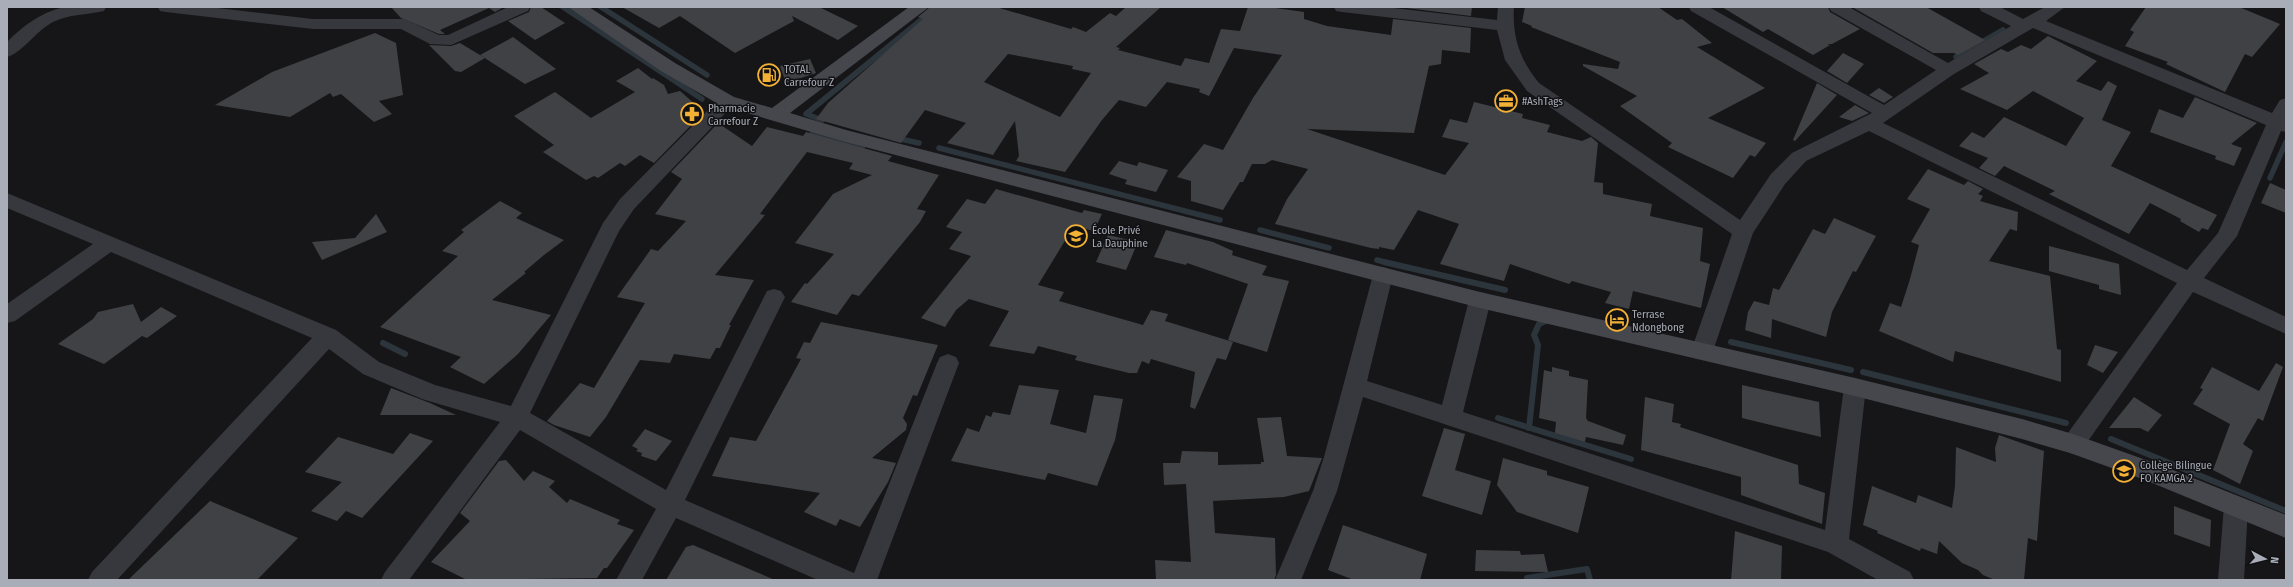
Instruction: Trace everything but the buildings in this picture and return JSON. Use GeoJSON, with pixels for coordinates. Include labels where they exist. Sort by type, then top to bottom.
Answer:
{"type":"FeatureCollection","features":[{"type":"Feature","properties":{"kind":"main road"},"geometry":{"type":"LineString","coordinates":[[577,7],[668,67],[727,101],[776,114],[842,135],[1480,300],[1964,413],[2073,444],[2236,506],[2286,527]]}},
{"type":"Feature","properties":{"kind":"main road"},"geometry":{"type":"LineString","coordinates":[[776,114],[920,7]]}},
{"type":"Feature","properties":{"kind":"street"},"geometry":{"type":"LineString","coordinates":[[7,52],[44,19],[67,10],[98,7]]}},
{"type":"Feature","properties":{"kind":"street"},"geometry":{"type":"LineString","coordinates":[[166,7],[221,12],[313,24],[404,24],[442,41],[451,40],[522,7]]}},
{"type":"Feature","properties":{"kind":"street"},"geometry":{"type":"LineString","coordinates":[[1342,7],[1504,26]]}},
{"type":"Feature","properties":{"kind":"street"},"geometry":{"type":"LineString","coordinates":[[1506,7],[1504,26],[1515,64],[1533,87],[1743,232]]}},
{"type":"Feature","properties":{"kind":"street"},"geometry":{"type":"LineString","coordinates":[[1697,7],[1877,118],[1982,178],[2189,282],[2286,326]]}},
{"type":"Feature","properties":{"kind":"street"},"geometry":{"type":"LineString","coordinates":[[1837,7],[1948,70]]}},
{"type":"Feature","properties":{"kind":"street"},"geometry":{"type":"LineString","coordinates":[[1987,7],[2027,24],[2283,117],[2227,236],[2189,282],[2073,444]]}},
{"type":"Feature","properties":{"kind":"street"},"geometry":{"type":"LineString","coordinates":[[1702,352],[1743,232],[1778,179],[1799,156],[1877,118],[1948,70],[2057,7]]}},
{"type":"Feature","properties":{"kind":"street"},"geometry":{"type":"LineString","coordinates":[[394,580],[517,417],[610,228],[627,204],[727,101]]}},
{"type":"Feature","properties":{"kind":"street"},"geometry":{"type":"LineString","coordinates":[[7,200],[328,336],[372,368],[430,393],[517,417],[671,505],[845,580]]}},
{"type":"Feature","properties":{"kind":"street"},"geometry":{"type":"LineString","coordinates":[[7,315],[109,243]]}},
{"type":"Feature","properties":{"kind":"street"},"geometry":{"type":"LineString","coordinates":[[1288,580],[1325,491],[1355,386],[1383,275]]}},
{"type":"Feature","properties":{"kind":"street"},"geometry":{"type":"LineString","coordinates":[[629,580],[671,505],[774,297]]}},
{"type":"Feature","properties":{"kind":"street"},"geometry":{"type":"LineString","coordinates":[[1450,418],[1480,300]]}},
{"type":"Feature","properties":{"kind":"street"},"geometry":{"type":"LineString","coordinates":[[101,580],[328,336]]}},
{"type":"Feature","properties":{"kind":"street"},"geometry":{"type":"LineString","coordinates":[[864,580],[948,363]]}},
{"type":"Feature","properties":{"kind":"street"},"geometry":{"type":"LineString","coordinates":[[1355,386],[1836,544],[1901,580]]}},
{"type":"Feature","properties":{"kind":"street"},"geometry":{"type":"LineString","coordinates":[[1836,544],[1855,387]]}},
{"type":"Feature","properties":{"kind":"street"},"geometry":{"type":"LineString","coordinates":[[2231,580],[2236,506]]}},
{"type":"Feature","properties":{"kind":"waterway"},"geometry":{"type":"LineString","coordinates":[[563,7],[702,99]]}},
{"type":"Feature","properties":{"kind":"waterway"},"geometry":{"type":"LineString","coordinates":[[601,7],[707,75]]}},
{"type":"Feature","properties":{"kind":"waterway"},"geometry":{"type":"LineString","coordinates":[[822,120],[806,114],[937,7]]}},
{"type":"Feature","properties":{"kind":"waterway"},"geometry":{"type":"LineString","coordinates":[[1956,57],[2003,30]]}},
{"type":"Feature","properties":{"kind":"waterway"},"geometry":{"type":"LineString","coordinates":[[812,134],[863,146]]}},
{"type":"Feature","properties":{"kind":"waterway"},"geometry":{"type":"LineString","coordinates":[[896,138],[919,143]]}},
{"type":"Feature","properties":{"kind":"waterway"},"geometry":{"type":"LineString","coordinates":[[2270,178],[2286,142]]}},
{"type":"Feature","properties":{"kind":"waterway"},"geometry":{"type":"LineString","coordinates":[[939,148],[1220,220]]}},
{"type":"Feature","properties":{"kind":"waterway"},"geometry":{"type":"LineString","coordinates":[[1260,230],[1329,248]]}},
{"type":"Feature","properties":{"kind":"waterway"},"geometry":{"type":"LineString","coordinates":[[1377,260],[1386,263]]}},
{"type":"Feature","properties":{"kind":"waterway"},"geometry":{"type":"LineString","coordinates":[[1386,263],[1505,290]]}},
{"type":"Feature","properties":{"kind":"waterway"},"geometry":{"type":"LineString","coordinates":[[1529,428],[1538,345],[1534,335],[1539,324],[1548,320]]}},
{"type":"Feature","properties":{"kind":"waterway"},"geometry":{"type":"LineString","coordinates":[[1731,342],[1851,370]]}},
{"type":"Feature","properties":{"kind":"waterway"},"geometry":{"type":"LineString","coordinates":[[383,343],[405,354]]}},
{"type":"Feature","properties":{"kind":"waterway"},"geometry":{"type":"LineString","coordinates":[[1863,372],[2066,423]]}},
{"type":"Feature","properties":{"kind":"waterway"},"geometry":{"type":"LineString","coordinates":[[1498,418],[1529,428]]}},
{"type":"Feature","properties":{"kind":"waterway"},"geometry":{"type":"LineString","coordinates":[[1529,428],[1631,459]]}},
{"type":"Feature","properties":{"kind":"waterway"},"geometry":{"type":"LineString","coordinates":[[2111,439],[2286,511]]}},
{"type":"Feature","properties":{"kind":"waterway"},"geometry":{"type":"LineString","coordinates":[[1527,578],[1587,569],[1590,580]]}},
{"type":"Feature","properties":{"kind":"place","name":"TOTAL Carrefour Z"},"geometry":{"type":"Point","coordinates":[769,75]}},
{"type":"Feature","properties":{"kind":"place","name":"#AshTags"},"geometry":{"type":"Point","coordinates":[1506,101]}},
{"type":"Feature","properties":{"kind":"place","name":"Pharmacie Carrefour Z"},"geometry":{"type":"Point","coordinates":[692,114]}},
{"type":"Feature","properties":{"kind":"place","name":"École Privé La Dauphine"},"geometry":{"type":"Point","coordinates":[1076,236]}},
{"type":"Feature","properties":{"kind":"place","name":"Terrase Ndongbong"},"geometry":{"type":"Point","coordinates":[1617,320]}},
{"type":"Feature","properties":{"kind":"place","name":"Collège Bilingue FO KAMGA 2"},"geometry":{"type":"Point","coordinates":[2124,471]}}]}
